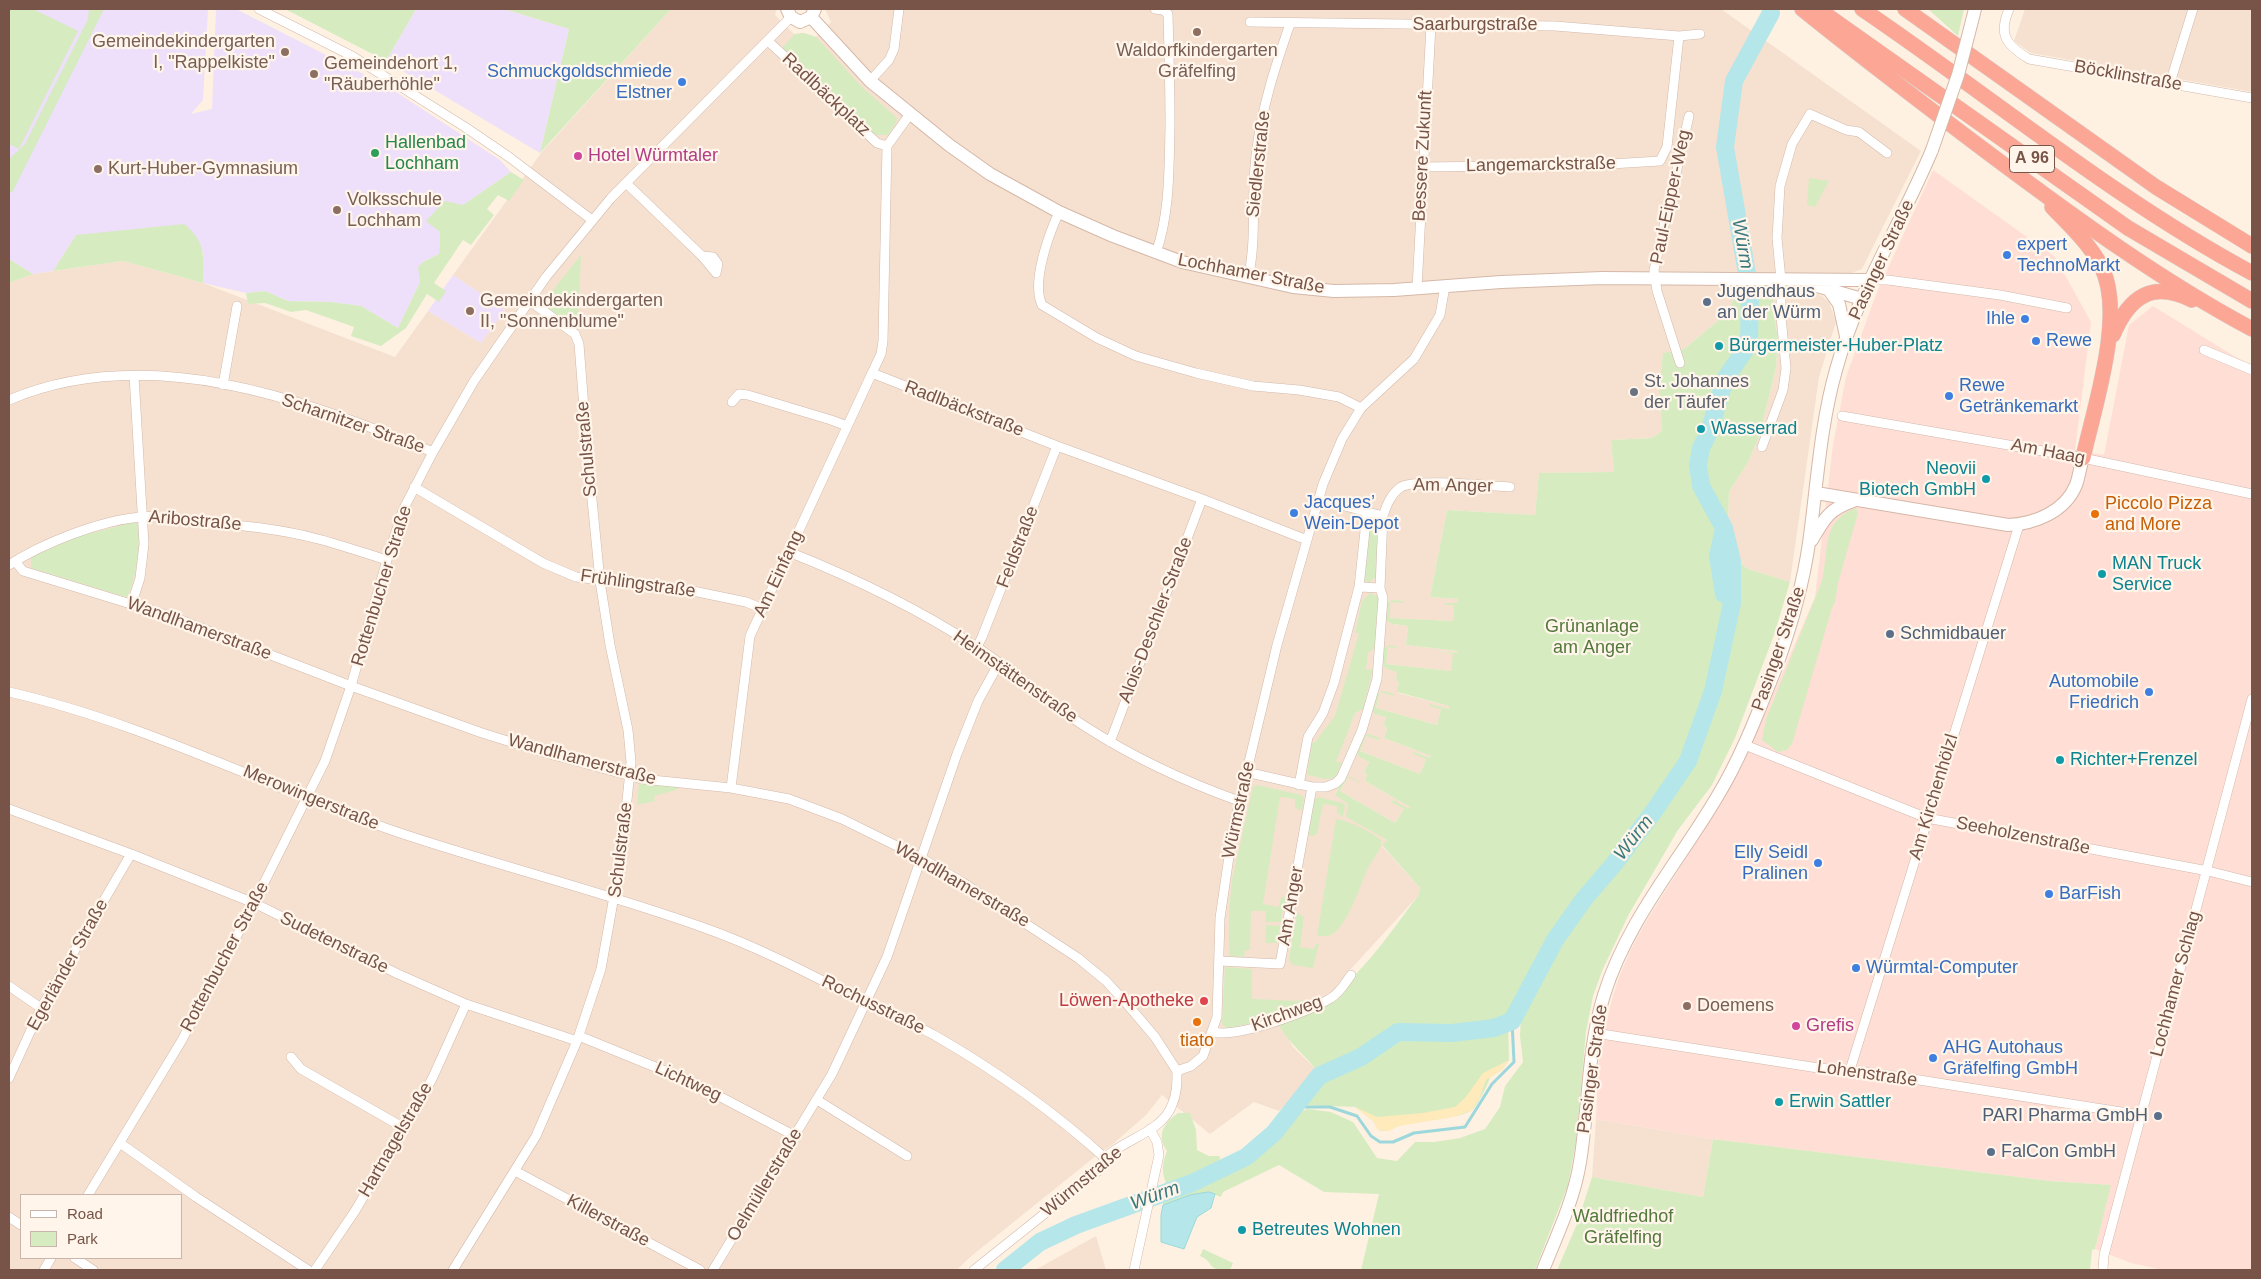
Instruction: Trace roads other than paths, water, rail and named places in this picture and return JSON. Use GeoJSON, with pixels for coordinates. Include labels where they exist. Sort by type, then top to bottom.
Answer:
{"type":"FeatureCollection","features":[{"type":"Feature","properties":{"kind":"highway"},"geometry":{"type":"LineString","coordinates":[[1802,9],[1912,96],[2105,237],[2228,316],[2252,329]]}},
{"type":"Feature","properties":{"kind":"highway","name":"A 96"},"geometry":{"type":"LineString","coordinates":[[1818,9],[2128,228],[2252,301]]}},
{"type":"Feature","properties":{"kind":"highway","name":"A 96"},"geometry":{"type":"LineString","coordinates":[[1862,9],[2022,124],[2139,204],[2183,233],[2252,273]]}},
{"type":"Feature","properties":{"kind":"highway"},"geometry":{"type":"LineString","coordinates":[[1905,9],[2156,187],[2252,246]]}},
{"type":"Feature","properties":{"kind":"highway"},"geometry":{"type":"LineString","coordinates":[[1920,9],[1957,45]]}},
{"type":"Feature","properties":{"kind":"highway"},"geometry":{"type":"LineString","coordinates":[[2032,185],[2083,238],[2102,267],[2110,297],[2107,348],[2083,458]]}},
{"type":"Feature","properties":{"kind":"highway"},"geometry":{"type":"LineString","coordinates":[[2107,348],[2120,317],[2129,305],[2148,294],[2157,292],[2171,293],[2228,316]]}},
{"type":"Feature","properties":{"kind":"main road"},"geometry":{"type":"LineString","coordinates":[[789,13],[800,22],[813,13]]}},
{"type":"Feature","properties":{"kind":"main road","name":"Lochhamer Straße"},"geometry":{"type":"LineString","coordinates":[[813,13],[870,81],[968,160],[1058,212],[1156,254],[1182,262],[1292,287],[1334,291],[1562,279],[1871,280]]}},
{"type":"Feature","properties":{"kind":"main road","name":"Pasinger Straße"},"geometry":{"type":"LineString","coordinates":[[1543,1270],[1575,1186],[1580,1161],[1595,1033],[1603,998],[1625,942],[1638,918],[1718,797],[1745,745],[1777,663],[1794,615],[1808,547],[1831,391],[1846,338],[1862,299],[1918,184],[1932,150],[1958,75],[1973,15]]}},
{"type":"Feature","properties":{"kind":"main road","name":"Lochhamer Straße"},"geometry":{"type":"LineString","coordinates":[[1798,280],[1862,299]]}},
{"type":"Feature","properties":{"kind":"main road"},"geometry":{"type":"LineString","coordinates":[[1829,290],[1839,304],[1846,338]]}},
{"type":"Feature","properties":{"kind":"main road"},"geometry":{"type":"LineString","coordinates":[[1816,493],[2008,525],[2019,525],[2045,516],[2065,502],[2076,486],[2083,458]]}},
{"type":"Feature","properties":{"kind":"main road"},"geometry":{"type":"LineString","coordinates":[[1808,547],[1829,513],[1842,504],[1856,500]]}},
{"type":"Feature","properties":{"kind":"street"},"geometry":{"type":"LineString","coordinates":[[259,9],[352,56],[465,127],[509,157],[592,220]]}},
{"type":"Feature","properties":{"kind":"street"},"geometry":{"type":"LineString","coordinates":[[870,81],[889,60],[894,49],[899,9]]}},
{"type":"Feature","properties":{"kind":"street"},"geometry":{"type":"LineString","coordinates":[[1155,9],[1163,10],[1168,14],[1170,58],[1168,188],[1163,230],[1156,254]]}},
{"type":"Feature","properties":{"kind":"street","name":"Böcklinstraße"},"geometry":{"type":"LineString","coordinates":[[2008,9],[2003,25],[2004,35],[2009,44],[2029,59],[2252,98]]}},
{"type":"Feature","properties":{"kind":"street"},"geometry":{"type":"LineString","coordinates":[[2170,83],[2193,9]]}},
{"type":"Feature","properties":{"kind":"street","name":"Rottenbucher Straße"},"geometry":{"type":"LineString","coordinates":[[89,1194],[178,1047],[254,903],[306,798],[334,738],[352,686],[403,510],[433,452],[474,381],[530,301],[592,220],[768,41],[789,13]]}},
{"type":"Feature","properties":{"kind":"street","name":"Saarburgstraße"},"geometry":{"type":"LineString","coordinates":[[1250,22],[1555,26],[1679,36],[1700,34]]}},
{"type":"Feature","properties":{"kind":"street","name":"Siedlerstraße"},"geometry":{"type":"LineString","coordinates":[[1248,278],[1252,261],[1256,156],[1266,99],[1290,24]]}},
{"type":"Feature","properties":{"kind":"street","name":"Bessere Zukunft"},"geometry":{"type":"LineString","coordinates":[[1417,288],[1431,25]]}},
{"type":"Feature","properties":{"kind":"street","name":"Paul-Eipper-Weg"},"geometry":{"type":"LineString","coordinates":[[1660,161],[1664,155],[1668,137],[1679,36]]}},
{"type":"Feature","properties":{"kind":"street","name":"Radlbäckplatz"},"geometry":{"type":"LineString","coordinates":[[768,41],[877,143],[887,146]]}},
{"type":"Feature","properties":{"kind":"street"},"geometry":{"type":"LineString","coordinates":[[872,373],[881,354],[883,341],[887,146],[910,114]]}},
{"type":"Feature","properties":{"kind":"street"},"geometry":{"type":"LineString","coordinates":[[1762,447],[1776,414],[1786,368],[1777,238],[1780,186],[1792,144],[1810,114],[1846,130],[1859,132],[1887,153]]}},
{"type":"Feature","properties":{"kind":"street","name":"Paul-Eipper-Weg"},"geometry":{"type":"LineString","coordinates":[[1655,278],[1654,265],[1669,209],[1689,116]]}},
{"type":"Feature","properties":{"kind":"street","name":"Langemarckstraße"},"geometry":{"type":"LineString","coordinates":[[1422,167],[1594,165],[1660,161]]}},
{"type":"Feature","properties":{"kind":"street"},"geometry":{"type":"LineString","coordinates":[[626,184],[702,256]]}},
{"type":"Feature","properties":{"kind":"street"},"geometry":{"type":"LineString","coordinates":[[1058,212],[1051,229],[1037,291],[1042,305],[1097,338],[1136,356],[1252,386],[1299,390],[1339,397],[1361,408]]}},
{"type":"Feature","properties":{"kind":"street"},"geometry":{"type":"LineString","coordinates":[[1655,278],[1657,291],[1680,363]]}},
{"type":"Feature","properties":{"kind":"street"},"geometry":{"type":"LineString","coordinates":[[1871,280],[1888,280],[2000,295],[2067,308]]}},
{"type":"Feature","properties":{"kind":"street","name":"Würmstraße"},"geometry":{"type":"LineString","coordinates":[[974,1270],[1098,1170],[1106,1158],[1150,1129],[1172,1107],[1177,1071],[1191,1066],[1203,1056],[1217,1017],[1222,896],[1239,801],[1277,645],[1318,499],[1342,439],[1361,408],[1414,359],[1440,315],[1445,286]]}},
{"type":"Feature","properties":{"kind":"street","name":"Schulstraße"},"geometry":{"type":"LineString","coordinates":[[454,1270],[536,1136],[578,1039],[601,969],[615,899],[630,775],[628,730],[610,646],[600,581],[579,344],[575,334],[530,301]]}},
{"type":"Feature","properties":{"kind":"street"},"geometry":{"type":"LineString","coordinates":[[223,385],[237,306]]}},
{"type":"Feature","properties":{"kind":"street"},"geometry":{"type":"LineString","coordinates":[[2204,350],[2252,370]]}},
{"type":"Feature","properties":{"kind":"street","name":"Am Einfang"},"geometry":{"type":"LineString","coordinates":[[731,788],[750,636],[872,373]]}},
{"type":"Feature","properties":{"kind":"street","name":"Radlbäckstraße"},"geometry":{"type":"LineString","coordinates":[[872,373],[1307,540]]}},
{"type":"Feature","properties":{"kind":"street"},"geometry":{"type":"LineString","coordinates":[[132,603],[140,578],[144,544],[134,376]]}},
{"type":"Feature","properties":{"kind":"street","name":"Scharnitzer Straße"},"geometry":{"type":"LineString","coordinates":[[9,400],[66,382],[109,377],[181,376],[298,402],[433,452]]}},
{"type":"Feature","properties":{"kind":"street"},"geometry":{"type":"LineString","coordinates":[[732,402],[739,394],[748,395],[847,426]]}},
{"type":"Feature","properties":{"kind":"street","name":"Am Haag"},"geometry":{"type":"LineString","coordinates":[[1842,416],[2083,458],[2252,494]]}},
{"type":"Feature","properties":{"kind":"street","name":"Feldstraße"},"geometry":{"type":"LineString","coordinates":[[976,647],[982,637],[1058,446]]}},
{"type":"Feature","properties":{"kind":"street","name":"Am Anger"},"geometry":{"type":"LineString","coordinates":[[1246,772],[1312,787],[1326,787],[1336,783],[1341,778],[1362,730],[1378,669],[1383,598],[1380,588],[1383,516],[1394,492],[1412,482],[1510,486]]}},
{"type":"Feature","properties":{"kind":"street","name":"Frühlingstraße"},"geometry":{"type":"LineString","coordinates":[[414,488],[543,562],[576,577],[688,590],[746,602],[763,609]]}},
{"type":"Feature","properties":{"kind":"street","name":"Alois-Deschler-Straße"},"geometry":{"type":"LineString","coordinates":[[1110,742],[1202,499]]}},
{"type":"Feature","properties":{"kind":"street"},"geometry":{"type":"LineString","coordinates":[[1318,499],[1383,516]]}},
{"type":"Feature","properties":{"kind":"street"},"geometry":{"type":"LineString","coordinates":[[1299,785],[1308,737],[1323,713],[1334,683],[1359,586],[1367,512]]}},
{"type":"Feature","properties":{"kind":"street","name":"Aribostraße"},"geometry":{"type":"LineString","coordinates":[[12,563],[68,536],[117,521],[142,516],[284,531],[318,539],[387,560]]}},
{"type":"Feature","properties":{"kind":"street","name":"Am Kirchenhölzl"},"geometry":{"type":"LineString","coordinates":[[1850,1070],[2019,525]]}},
{"type":"Feature","properties":{"kind":"street","name":"Heimstättenstraße"},"geometry":{"type":"LineString","coordinates":[[789,552],[878,591],[917,611],[976,647],[1084,726],[1148,764],[1239,801]]}},
{"type":"Feature","properties":{"kind":"street","name":"Wandlhamerstraße"},"geometry":{"type":"LineString","coordinates":[[12,563],[23,571],[132,603],[352,686],[546,753],[642,779],[731,788],[789,800],[842,819],[921,858],[1002,906],[1078,958],[1106,981],[1128,1004],[1155,1037],[1177,1071]]}},
{"type":"Feature","properties":{"kind":"street"},"geometry":{"type":"LineString","coordinates":[[1359,586],[1380,588]]}},
{"type":"Feature","properties":{"kind":"street"},"geometry":{"type":"LineString","coordinates":[[921,858],[957,754],[978,701],[999,663]]}},
{"type":"Feature","properties":{"kind":"street","name":"Merowingerstraße"},"geometry":{"type":"LineString","coordinates":[[9,692],[144,733],[306,798],[400,833],[615,899]]}},
{"type":"Feature","properties":{"kind":"street","name":"Lochhamer Schlag"},"geometry":{"type":"LineString","coordinates":[[2103,1270],[2104,1255],[2140,1115],[2208,871],[2252,699]]}},
{"type":"Feature","properties":{"kind":"street","name":"Seeholzenstraße"},"geometry":{"type":"LineString","coordinates":[[1745,745],[1927,818],[2208,871],[2252,882]]}},
{"type":"Feature","properties":{"kind":"street","name":"Am Anger"},"geometry":{"type":"LineString","coordinates":[[1220,961],[1280,964],[1312,787]]}},
{"type":"Feature","properties":{"kind":"street","name":"Sudetenstraße"},"geometry":{"type":"LineString","coordinates":[[9,809],[131,854],[254,903],[398,974],[466,1004],[578,1039]]}},
{"type":"Feature","properties":{"kind":"street","name":"Egerländer Straße"},"geometry":{"type":"LineString","coordinates":[[9,1078],[41,1008],[131,854]]}},
{"type":"Feature","properties":{"kind":"street","name":"Oelmüllerstraße"},"geometry":{"type":"LineString","coordinates":[[713,1270],[832,1074],[897,930],[921,858]]}},
{"type":"Feature","properties":{"kind":"street","name":"Rochusstraße"},"geometry":{"type":"LineString","coordinates":[[615,899],[734,939],[780,959],[933,1035],[1013,1084],[1081,1136],[1106,1158]]}},
{"type":"Feature","properties":{"kind":"street","name":"Kirchweg"},"geometry":{"type":"LineString","coordinates":[[1213,1032],[1222,1034],[1265,1024],[1306,1010],[1332,998],[1351,975]]}},
{"type":"Feature","properties":{"kind":"street"},"geometry":{"type":"LineString","coordinates":[[9,986],[41,1008]]}},
{"type":"Feature","properties":{"kind":"street","name":"Hartnagelstraße"},"geometry":{"type":"LineString","coordinates":[[315,1270],[355,1211],[404,1128],[432,1078],[466,1004]]}},
{"type":"Feature","properties":{"kind":"street","name":"Lohenstraße"},"geometry":{"type":"LineString","coordinates":[[1595,1033],[2140,1115]]}},
{"type":"Feature","properties":{"kind":"street","name":"Lichtweg"},"geometry":{"type":"LineString","coordinates":[[578,1039],[692,1082],[795,1136]]}},
{"type":"Feature","properties":{"kind":"street"},"geometry":{"type":"LineString","coordinates":[[291,1057],[300,1069],[404,1128]]}},
{"type":"Feature","properties":{"kind":"street"},"geometry":{"type":"LineString","coordinates":[[817,1100],[908,1156]]}},
{"type":"Feature","properties":{"kind":"street"},"geometry":{"type":"LineString","coordinates":[[1134,1270],[1159,1155],[1157,1142],[1150,1129]]}},
{"type":"Feature","properties":{"kind":"street"},"geometry":{"type":"LineString","coordinates":[[120,1143],[196,1197],[308,1270]]}},
{"type":"Feature","properties":{"kind":"street","name":"Killerstraße"},"geometry":{"type":"LineString","coordinates":[[515,1171],[700,1270]]}},
{"type":"Feature","properties":{"kind":"street"},"geometry":{"type":"LineString","coordinates":[[9,1217],[20,1224]]}},
{"type":"Feature","properties":{"kind":"street"},"geometry":{"type":"LineString","coordinates":[[44,1270],[50,1259]]}},
{"type":"Feature","properties":{"kind":"street"},"geometry":{"type":"LineString","coordinates":[[76,1259],[93,1270]]}},
{"type":"Feature","properties":{"kind":"water"},"geometry":{"type":"Polygon","coordinates":[[[1209,1192],[1215,1194],[1211,1208],[1197,1217],[1184,1249],[1161,1242],[1163,1205],[1190,1195],[1209,1192]]]}},
{"type":"Feature","properties":{"kind":"waterway","name":"Würm"},"geometry":{"type":"LineString","coordinates":[[1005,1270],[1040,1242],[1076,1225],[1192,1183],[1246,1157],[1274,1133],[1319,1076],[1361,1057],[1398,1032],[1452,1033],[1494,1028],[1512,1021],[1555,940],[1584,899],[1614,864],[1654,811],[1688,761],[1713,691],[1732,603],[1732,561],[1724,528],[1701,486],[1698,465],[1701,448],[1709,432],[1725,379],[1749,344],[1750,291],[1725,147],[1734,81],[1771,13]]}},
{"type":"Feature","properties":{"kind":"waterway","name":"Würm"},"geometry":{"type":"LineString","coordinates":[[1723,533],[1718,556],[1724,594]]}},
{"type":"Feature","properties":{"kind":"waterway","name":"Würm"},"geometry":{"type":"LineString","coordinates":[[1294,1107],[1330,1107],[1357,1116],[1371,1136],[1380,1142],[1393,1142],[1414,1133],[1465,1127],[1492,1084],[1514,1062],[1512,1021]]}},
{"type":"Feature","properties":{"kind":"place","name":"Waldorfkindergarten Gräfelfing"},"geometry":{"type":"Point","coordinates":[1197,32]}},
{"type":"Feature","properties":{"kind":"place","name":"Gemeindekindergarten I, \"Rappelkiste\""},"geometry":{"type":"Point","coordinates":[285,52]}},
{"type":"Feature","properties":{"kind":"place","name":"Gemeindehort 1, \"Räuberhöhle\""},"geometry":{"type":"Point","coordinates":[314,74]}},
{"type":"Feature","properties":{"kind":"place","name":"Schmuckgoldschmiede Elstner"},"geometry":{"type":"Point","coordinates":[682,82]}},
{"type":"Feature","properties":{"kind":"place","name":"Hallenbad Lochham"},"geometry":{"type":"Point","coordinates":[375,153]}},
{"type":"Feature","properties":{"kind":"place","name":"Hotel Würmtaler"},"geometry":{"type":"Point","coordinates":[578,156]}},
{"type":"Feature","properties":{"kind":"place","name":"Kurt-Huber-Gymnasium"},"geometry":{"type":"Point","coordinates":[98,169]}},
{"type":"Feature","properties":{"kind":"place","name":"Volksschule Lochham"},"geometry":{"type":"Point","coordinates":[337,210]}},
{"type":"Feature","properties":{"kind":"place","name":"expert TechnoMarkt"},"geometry":{"type":"Point","coordinates":[2007,255]}},
{"type":"Feature","properties":{"kind":"place","name":"Jugendhaus an der Würm"},"geometry":{"type":"Point","coordinates":[1707,302]}},
{"type":"Feature","properties":{"kind":"place","name":"Gemeindekindergarten II, \"Sonnenblume\""},"geometry":{"type":"Point","coordinates":[470,311]}},
{"type":"Feature","properties":{"kind":"place","name":"Ihle"},"geometry":{"type":"Point","coordinates":[2025,319]}},
{"type":"Feature","properties":{"kind":"place","name":"Rewe"},"geometry":{"type":"Point","coordinates":[2036,341]}},
{"type":"Feature","properties":{"kind":"place","name":"Bürgermeister-Huber-Platz"},"geometry":{"type":"Point","coordinates":[1719,346]}},
{"type":"Feature","properties":{"kind":"place","name":"St. Johannes der Täufer"},"geometry":{"type":"Point","coordinates":[1634,392]}},
{"type":"Feature","properties":{"kind":"place","name":"Rewe Getränkemarkt"},"geometry":{"type":"Point","coordinates":[1949,396]}},
{"type":"Feature","properties":{"kind":"place","name":"Wasserrad"},"geometry":{"type":"Point","coordinates":[1701,429]}},
{"type":"Feature","properties":{"kind":"place","name":"Neovii Biotech GmbH"},"geometry":{"type":"Point","coordinates":[1986,479]}},
{"type":"Feature","properties":{"kind":"place","name":"Jacques’ Wein-Depot"},"geometry":{"type":"Point","coordinates":[1294,513]}},
{"type":"Feature","properties":{"kind":"place","name":"Piccolo Pizza and More"},"geometry":{"type":"Point","coordinates":[2095,514]}},
{"type":"Feature","properties":{"kind":"place","name":"MAN Truck Service"},"geometry":{"type":"Point","coordinates":[2102,574]}},
{"type":"Feature","properties":{"kind":"place","name":"Schmidbauer"},"geometry":{"type":"Point","coordinates":[1890,634]}},
{"type":"Feature","properties":{"kind":"place","name":"Automobile Friedrich"},"geometry":{"type":"Point","coordinates":[2149,692]}},
{"type":"Feature","properties":{"kind":"place","name":"Richter+Frenzel"},"geometry":{"type":"Point","coordinates":[2060,760]}},
{"type":"Feature","properties":{"kind":"place","name":"Elly Seidl Pralinen"},"geometry":{"type":"Point","coordinates":[1818,863]}},
{"type":"Feature","properties":{"kind":"place","name":"BarFish"},"geometry":{"type":"Point","coordinates":[2049,894]}},
{"type":"Feature","properties":{"kind":"place","name":"Würmtal-Computer"},"geometry":{"type":"Point","coordinates":[1856,968]}},
{"type":"Feature","properties":{"kind":"place","name":"Löwen-Apotheke"},"geometry":{"type":"Point","coordinates":[1204,1001]}},
{"type":"Feature","properties":{"kind":"place","name":"Doemens"},"geometry":{"type":"Point","coordinates":[1687,1006]}},
{"type":"Feature","properties":{"kind":"place","name":"tiato"},"geometry":{"type":"Point","coordinates":[1197,1022]}},
{"type":"Feature","properties":{"kind":"place","name":"Grefis"},"geometry":{"type":"Point","coordinates":[1796,1026]}},
{"type":"Feature","properties":{"kind":"place","name":"AHG Autohaus Gräfelfing GmbH"},"geometry":{"type":"Point","coordinates":[1933,1058]}},
{"type":"Feature","properties":{"kind":"place","name":"Erwin Sattler"},"geometry":{"type":"Point","coordinates":[1779,1102]}},
{"type":"Feature","properties":{"kind":"place","name":"PARI Pharma GmbH"},"geometry":{"type":"Point","coordinates":[2158,1116]}},
{"type":"Feature","properties":{"kind":"place","name":"FalCon GmbH"},"geometry":{"type":"Point","coordinates":[1991,1152]}},
{"type":"Feature","properties":{"kind":"place","name":"Betreutes Wohnen"},"geometry":{"type":"Point","coordinates":[1242,1230]}},
{"type":"Feature","properties":{"kind":"park label","name":"Grünanlage am Anger"},"geometry":{"type":"Point","coordinates":[1592,638]}},
{"type":"Feature","properties":{"kind":"park label","name":"Waldfriedhof Gräfelfing"},"geometry":{"type":"Point","coordinates":[1623,1227]}}]}
